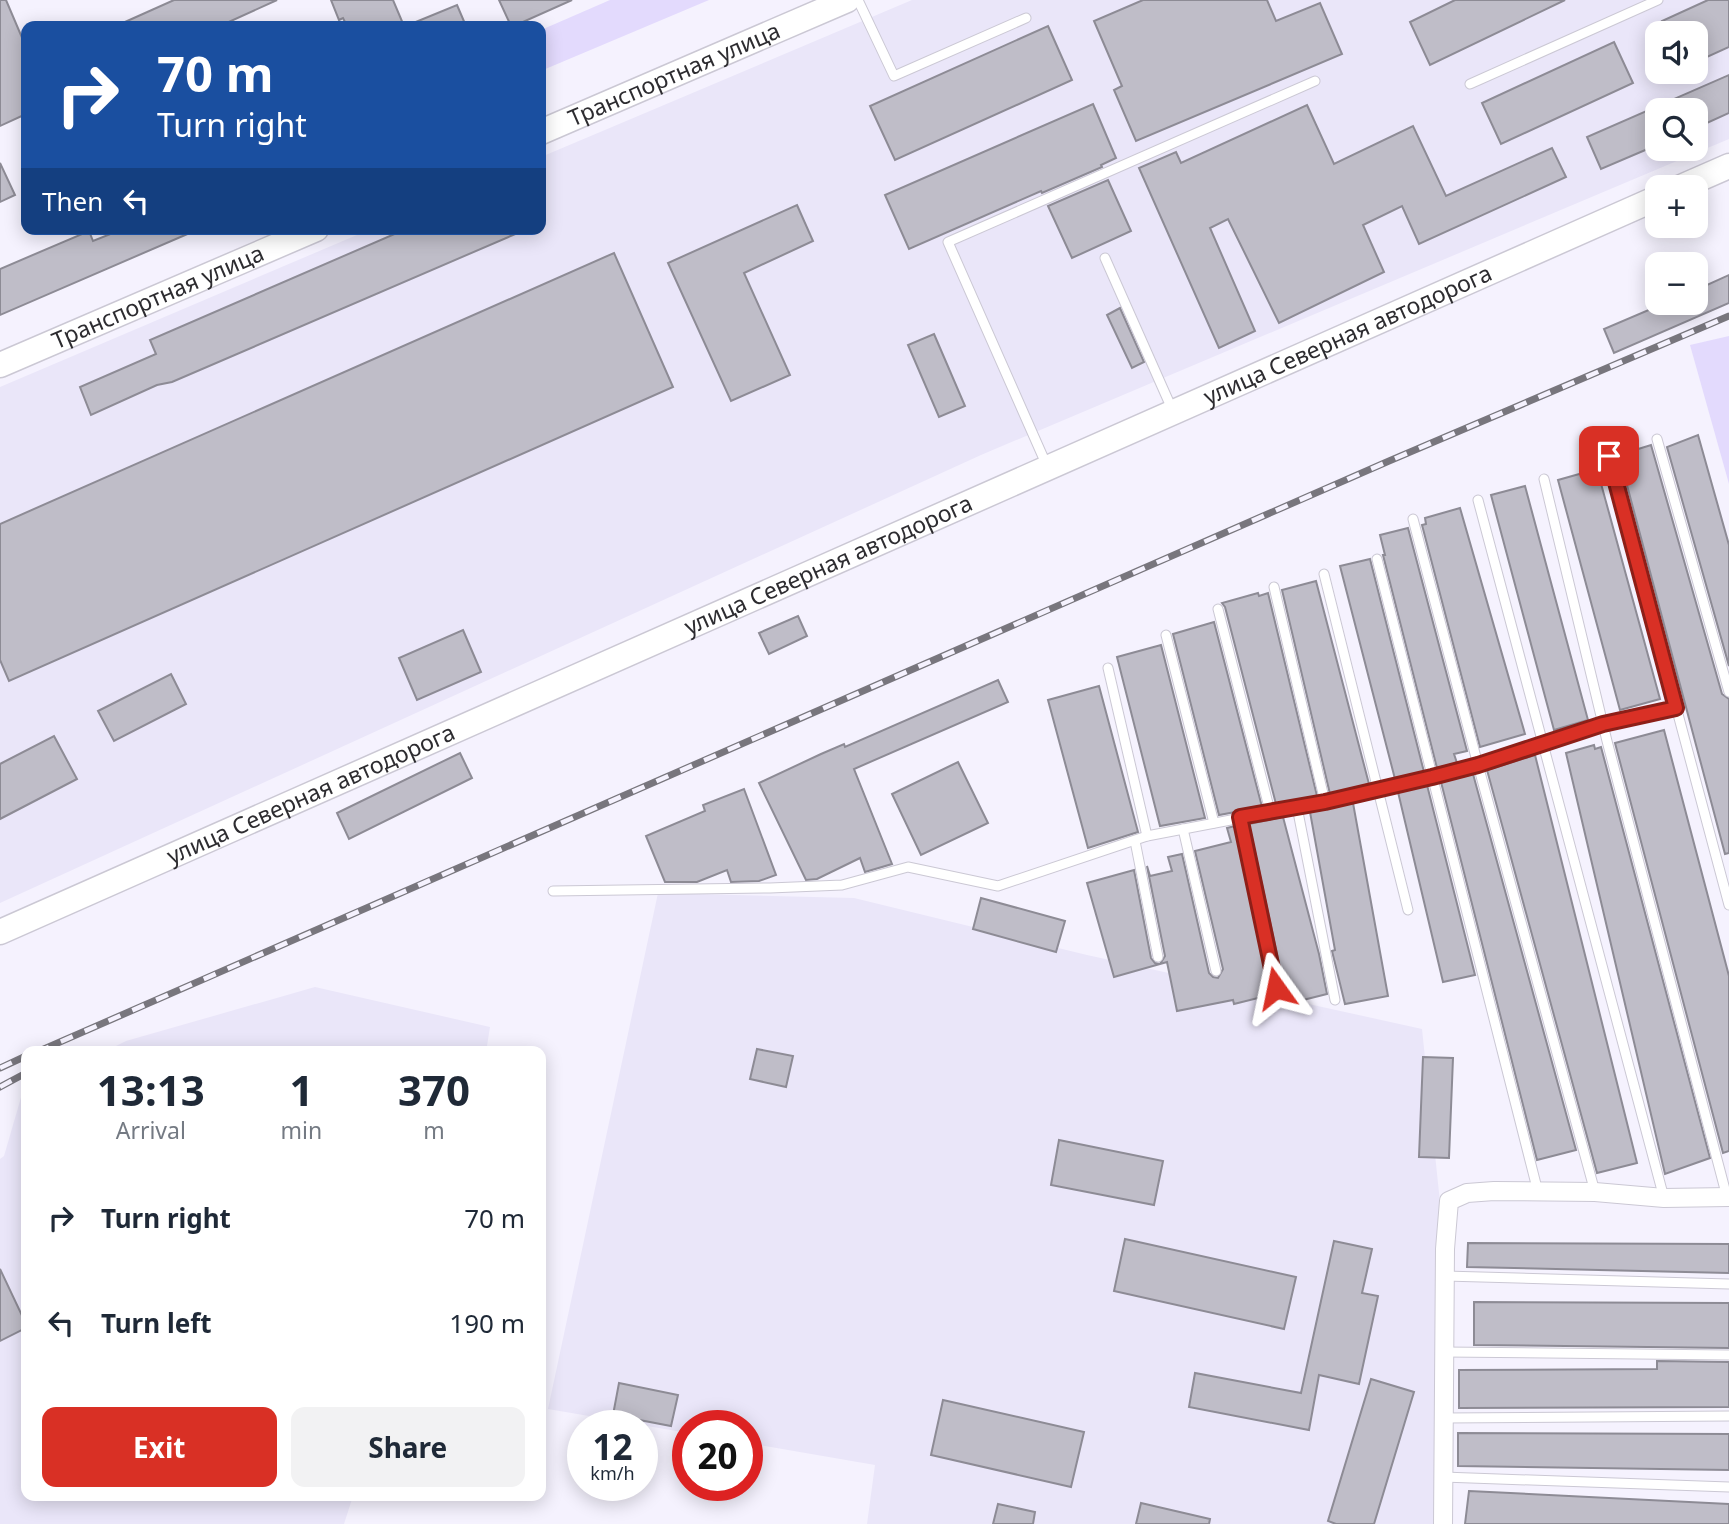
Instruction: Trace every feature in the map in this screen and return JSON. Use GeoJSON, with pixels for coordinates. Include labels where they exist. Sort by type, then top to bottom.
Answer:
{"type":"FeatureCollection","features":[{"type":"Feature","properties":{"kind":"main road","name":"Транспортная улица"},"geometry":{"type":"LineString","coordinates":[[546,130],[847,0]]}},
{"type":"Feature","properties":{"kind":"main road"},"geometry":{"type":"LineString","coordinates":[[1708,175],[1729,166]]}},
{"type":"Feature","properties":{"kind":"main road","name":"улица Северная автодорога"},"geometry":{"type":"LineString","coordinates":[[0,932],[1645,203]]}},
{"type":"Feature","properties":{"kind":"main road","name":"Транспортная улица"},"geometry":{"type":"LineString","coordinates":[[0,365],[302,235]]}},
{"type":"Feature","properties":{"kind":"street"},"geometry":{"type":"LineString","coordinates":[[1443,1524],[1445,1276],[1450,1200],[1468,1193],[1494,1191],[1595,1192],[1664,1198],[1728,1197]]}},
{"type":"Feature","properties":{"kind":"lane"},"geometry":{"type":"LineString","coordinates":[[858,0],[894,76],[1026,18]]}},
{"type":"Feature","properties":{"kind":"lane"},"geometry":{"type":"LineString","coordinates":[[1470,84],[1658,0]]}},
{"type":"Feature","properties":{"kind":"lane"},"geometry":{"type":"LineString","coordinates":[[1048,467],[948,242],[1315,81]]}},
{"type":"Feature","properties":{"kind":"lane"},"geometry":{"type":"LineString","coordinates":[[1105,258],[1173,412]]}},
{"type":"Feature","properties":{"kind":"lane"},"geometry":{"type":"LineString","coordinates":[[1657,439],[1729,692]]}},
{"type":"Feature","properties":{"kind":"lane"},"geometry":{"type":"LineString","coordinates":[[1609,456],[1729,905]]}},
{"type":"Feature","properties":{"kind":"lane"},"geometry":{"type":"LineString","coordinates":[[1544,479],[1603,724],[1728,1197]]}},
{"type":"Feature","properties":{"kind":"lane"},"geometry":{"type":"LineString","coordinates":[[1478,500],[1664,1198]]}},
{"type":"Feature","properties":{"kind":"lane"},"geometry":{"type":"LineString","coordinates":[[1413,519],[1595,1192]]}},
{"type":"Feature","properties":{"kind":"lane"},"geometry":{"type":"LineString","coordinates":[[1377,559],[1538,1192]]}},
{"type":"Feature","properties":{"kind":"lane"},"geometry":{"type":"LineString","coordinates":[[1324,574],[1408,910]]}},
{"type":"Feature","properties":{"kind":"lane"},"geometry":{"type":"LineString","coordinates":[[1274,587],[1325,802]]}},
{"type":"Feature","properties":{"kind":"lane"},"geometry":{"type":"LineString","coordinates":[[1218,609],[1270,811]]}},
{"type":"Feature","properties":{"kind":"lane"},"geometry":{"type":"LineString","coordinates":[[1166,635],[1214,823]]}},
{"type":"Feature","properties":{"kind":"lane"},"geometry":{"type":"LineString","coordinates":[[1108,668],[1147,836]]}},
{"type":"Feature","properties":{"kind":"lane"},"geometry":{"type":"LineString","coordinates":[[553,891],[842,885],[908,867],[998,886],[1147,836],[1325,802],[1432,777],[1478,765],[1603,724],[1676,708]]}},
{"type":"Feature","properties":{"kind":"lane"},"geometry":{"type":"LineString","coordinates":[[1297,807],[1335,1000]]}},
{"type":"Feature","properties":{"kind":"lane"},"geometry":{"type":"LineString","coordinates":[[1240,817],[1276,988]]}},
{"type":"Feature","properties":{"kind":"lane"},"geometry":{"type":"LineString","coordinates":[[1183,829],[1216,971]]}},
{"type":"Feature","properties":{"kind":"lane"},"geometry":{"type":"LineString","coordinates":[[1135,841],[1158,957]]}},
{"type":"Feature","properties":{"kind":"lane"},"geometry":{"type":"LineString","coordinates":[[1445,1276],[1729,1284]]}},
{"type":"Feature","properties":{"kind":"lane"},"geometry":{"type":"LineString","coordinates":[[1444,1352],[1729,1354]]}},
{"type":"Feature","properties":{"kind":"lane"},"geometry":{"type":"LineString","coordinates":[[1444,1418],[1729,1416]]}},
{"type":"Feature","properties":{"kind":"lane"},"geometry":{"type":"LineString","coordinates":[[1443,1478],[1729,1487]]}},
{"type":"Feature","properties":{"kind":"shaded area"},"geometry":{"type":"Polygon","coordinates":[[[610,0],[709,0],[546,69],[546,28],[610,0]]]}},
{"type":"Feature","properties":{"kind":"shaded area"},"geometry":{"type":"Polygon","coordinates":[[[912,0],[1729,0],[1729,139],[1708,148],[1708,98],[1645,98],[1645,161],[1677,161],[981,455],[0,903],[0,387],[357,235],[546,235],[546,155],[912,0]]]}},
{"type":"Feature","properties":{"kind":"shaded area"},"geometry":{"type":"Polygon","coordinates":[[[1729,336],[1729,484],[1690,345],[1729,336]]]}},
{"type":"Feature","properties":{"kind":"shaded area"},"geometry":{"type":"Polygon","coordinates":[[[658,893],[854,898],[1087,955],[1422,1029],[1441,1212],[1438,1524],[867,1524],[875,1465],[763,1446],[763,1410],[672,1410],[672,1430],[658,1428],[658,1410],[567,1410],[567,1412],[548,1409],[658,893]]]}},
{"type":"Feature","properties":{"kind":"shaded area"},"geometry":{"type":"Polygon","coordinates":[[[315,987],[490,1027],[487,1046],[116,1046],[315,987]]]}},
{"type":"Feature","properties":{"kind":"shaded area"},"geometry":{"type":"Polygon","coordinates":[[[21,1097],[21,1501],[351,1501],[344,1524],[0,1524],[0,1159],[4,1156],[21,1097]]]}},
{"type":"Feature","properties":{"kind":"building"},"geometry":{"type":"Polygon","coordinates":[[[0,0],[6,0],[21,35],[21,116],[0,126],[0,0]]]}},
{"type":"Feature","properties":{"kind":"building"},"geometry":{"type":"Polygon","coordinates":[[[174,0],[277,0],[231,21],[127,21],[174,0]]]}},
{"type":"Feature","properties":{"kind":"building"},"geometry":{"type":"Polygon","coordinates":[[[331,0],[393,0],[402,21],[344,21],[343,18],[339,20],[331,0]]]}},
{"type":"Feature","properties":{"kind":"building"},"geometry":{"type":"Polygon","coordinates":[[[499,0],[572,0],[525,21],[509,21],[499,0]]]}},
{"type":"Feature","properties":{"kind":"building"},"geometry":{"type":"Polygon","coordinates":[[[1143,0],[1267,0],[1276,21],[1320,3],[1342,54],[1136,141],[1114,90],[1122,86],[1094,21],[1143,0]]]}},
{"type":"Feature","properties":{"kind":"building"},"geometry":{"type":"Polygon","coordinates":[[[1455,0],[1565,0],[1430,65],[1410,22],[1455,0]]]}},
{"type":"Feature","properties":{"kind":"building"},"geometry":{"type":"Polygon","coordinates":[[[1708,0],[1729,0],[1729,47],[1708,57],[1708,21],[1662,21],[1708,0]]]}},
{"type":"Feature","properties":{"kind":"building"},"geometry":{"type":"Polygon","coordinates":[[[457,5],[464,21],[418,21],[457,5]]]}},
{"type":"Feature","properties":{"kind":"building"},"geometry":{"type":"Polygon","coordinates":[[[1048,26],[1072,80],[895,160],[870,106],[1048,26]]]}},
{"type":"Feature","properties":{"kind":"building"},"geometry":{"type":"Polygon","coordinates":[[[1614,42],[1633,83],[1501,144],[1482,103],[1614,42]]]}},
{"type":"Feature","properties":{"kind":"building"},"geometry":{"type":"Polygon","coordinates":[[[1729,75],[1729,113],[1708,123],[1708,98],[1676,98],[1729,75]]]}},
{"type":"Feature","properties":{"kind":"building"},"geometry":{"type":"Polygon","coordinates":[[[1093,104],[1116,158],[1101,165],[1102,167],[909,249],[885,195],[1093,104]]]}},
{"type":"Feature","properties":{"kind":"building"},"geometry":{"type":"Polygon","coordinates":[[[1307,105],[1334,164],[1413,126],[1446,196],[1552,148],[1566,177],[1419,244],[1402,206],[1363,225],[1384,272],[1279,323],[1228,219],[1210,228],[1255,331],[1219,348],[1139,168],[1176,152],[1181,163],[1307,105]]]}},
{"type":"Feature","properties":{"kind":"building"},"geometry":{"type":"Polygon","coordinates":[[[1645,112],[1645,150],[1601,169],[1587,137],[1645,112]]]}},
{"type":"Feature","properties":{"kind":"building"},"geometry":{"type":"Polygon","coordinates":[[[0,163],[15,195],[0,202],[0,163]]]}},
{"type":"Feature","properties":{"kind":"building"},"geometry":{"type":"Polygon","coordinates":[[[1108,180],[1131,231],[1072,258],[1048,206],[1108,180]]]}},
{"type":"Feature","properties":{"kind":"building"},"geometry":{"type":"Polygon","coordinates":[[[797,205],[813,241],[744,273],[790,375],[731,401],[668,263],[797,205]]]}},
{"type":"Feature","properties":{"kind":"building"},"geometry":{"type":"Polygon","coordinates":[[[80,235],[91,235],[93,241],[108,235],[185,235],[0,315],[0,269],[80,235]]]}},
{"type":"Feature","properties":{"kind":"building"},"geometry":{"type":"Polygon","coordinates":[[[392,235],[513,235],[91,415],[80,387],[156,354],[150,340],[392,235]]]}},
{"type":"Feature","properties":{"kind":"building"},"geometry":{"type":"Polygon","coordinates":[[[614,253],[673,387],[9,681],[0,660],[0,524],[614,253]]]}},
{"type":"Feature","properties":{"kind":"building"},"geometry":{"type":"Polygon","coordinates":[[[1729,275],[1729,303],[1708,312],[1708,285],[1729,275]]]}},
{"type":"Feature","properties":{"kind":"building"},"geometry":{"type":"Polygon","coordinates":[[[1120,308],[1144,362],[1132,368],[1107,315],[1120,308]]]}},
{"type":"Feature","properties":{"kind":"building"},"geometry":{"type":"Polygon","coordinates":[[[1645,312],[1645,315],[1701,315],[1614,353],[1604,329],[1645,312]]]}},
{"type":"Feature","properties":{"kind":"building"},"geometry":{"type":"Polygon","coordinates":[[[934,334],[965,406],[939,417],[908,345],[934,334]]]}},
{"type":"Feature","properties":{"kind":"building"},"geometry":{"type":"Polygon","coordinates":[[[1698,435],[1729,545],[1729,666],[1667,447],[1698,435]]]}},
{"type":"Feature","properties":{"kind":"building"},"geometry":{"type":"Polygon","coordinates":[[[1651,445],[1722,694],[1729,699],[1729,853],[1725,854],[1619,455],[1651,445]]]}},
{"type":"Feature","properties":{"kind":"building"},"geometry":{"type":"Polygon","coordinates":[[[1597,469],[1660,699],[1620,710],[1558,480],[1597,469]]]}},
{"type":"Feature","properties":{"kind":"building"},"geometry":{"type":"Polygon","coordinates":[[[1525,486],[1588,720],[1554,730],[1491,495],[1525,486]]]}},
{"type":"Feature","properties":{"kind":"building"},"geometry":{"type":"Polygon","coordinates":[[[1460,508],[1525,734],[1480,747],[1422,525],[1426,524],[1425,518],[1460,508]]]}},
{"type":"Feature","properties":{"kind":"building"},"geometry":{"type":"Polygon","coordinates":[[[1408,528],[1467,751],[1454,754],[1457,763],[1437,768],[1380,535],[1408,528]]]}},
{"type":"Feature","properties":{"kind":"building"},"geometry":{"type":"Polygon","coordinates":[[[1370,559],[1424,772],[1395,779],[1340,566],[1370,559]]]}},
{"type":"Feature","properties":{"kind":"building"},"geometry":{"type":"Polygon","coordinates":[[[1316,581],[1369,784],[1330,794],[1282,590],[1316,581]]]}},
{"type":"Feature","properties":{"kind":"building"},"geometry":{"type":"Polygon","coordinates":[[[1258,593],[1259,596],[1268,593],[1317,796],[1276,804],[1222,603],[1258,593]]]}},
{"type":"Feature","properties":{"kind":"building"},"geometry":{"type":"Polygon","coordinates":[[[798,616],[807,636],[769,654],[759,633],[798,616]]]}},
{"type":"Feature","properties":{"kind":"building"},"geometry":{"type":"Polygon","coordinates":[[[1214,622],[1262,807],[1219,815],[1173,634],[1214,622]]]}},
{"type":"Feature","properties":{"kind":"building"},"geometry":{"type":"Polygon","coordinates":[[[463,630],[481,672],[417,700],[399,658],[463,630]]]}},
{"type":"Feature","properties":{"kind":"building"},"geometry":{"type":"Polygon","coordinates":[[[1161,645],[1205,818],[1160,826],[1117,657],[1161,645]]]}},
{"type":"Feature","properties":{"kind":"building"},"geometry":{"type":"Polygon","coordinates":[[[171,674],[186,704],[114,741],[98,711],[171,674]]]}},
{"type":"Feature","properties":{"kind":"building"},"geometry":{"type":"Polygon","coordinates":[[[998,680],[1008,702],[854,769],[892,864],[865,872],[860,858],[817,879],[806,880],[759,783],[844,744],[845,747],[998,680]]]}},
{"type":"Feature","properties":{"kind":"building"},"geometry":{"type":"Polygon","coordinates":[[[1099,686],[1138,832],[1088,848],[1048,700],[1099,686]]]}},
{"type":"Feature","properties":{"kind":"building"},"geometry":{"type":"Polygon","coordinates":[[[1664,730],[1729,976],[1729,1151],[1723,1153],[1615,743],[1664,730]]]}},
{"type":"Feature","properties":{"kind":"building"},"geometry":{"type":"Polygon","coordinates":[[[54,736],[77,779],[0,819],[0,764],[54,736]]]}},
{"type":"Feature","properties":{"kind":"building"},"geometry":{"type":"Polygon","coordinates":[[[1594,745],[1595,749],[1601,747],[1710,1158],[1665,1174],[1566,753],[1594,745]]]}},
{"type":"Feature","properties":{"kind":"building"},"geometry":{"type":"Polygon","coordinates":[[[460,753],[472,778],[349,839],[337,813],[460,753]]]}},
{"type":"Feature","properties":{"kind":"building"},"geometry":{"type":"Polygon","coordinates":[[[1535,755],[1637,1163],[1597,1173],[1487,770],[1535,755]]]}},
{"type":"Feature","properties":{"kind":"building"},"geometry":{"type":"Polygon","coordinates":[[[958,762],[988,823],[921,855],[892,794],[958,762]]]}},
{"type":"Feature","properties":{"kind":"building"},"geometry":{"type":"Polygon","coordinates":[[[1473,774],[1576,1150],[1537,1160],[1441,782],[1473,774]]]}},
{"type":"Feature","properties":{"kind":"building"},"geometry":{"type":"Polygon","coordinates":[[[1427,785],[1475,975],[1443,982],[1398,792],[1427,785]]]}},
{"type":"Feature","properties":{"kind":"building"},"geometry":{"type":"Polygon","coordinates":[[[744,789],[776,875],[759,881],[731,882],[727,870],[697,882],[665,882],[646,836],[705,811],[703,805],[744,789]]]}},
{"type":"Feature","properties":{"kind":"building"},"geometry":{"type":"Polygon","coordinates":[[[1353,803],[1388,996],[1345,1004],[1332,951],[1335,950],[1310,812],[1353,803]]]}},
{"type":"Feature","properties":{"kind":"building"},"geometry":{"type":"Polygon","coordinates":[[[1283,817],[1327,994],[1291,1003],[1287,991],[1283,992],[1249,824],[1283,817]]]}},
{"type":"Feature","properties":{"kind":"building"},"geometry":{"type":"Polygon","coordinates":[[[1235,826],[1270,989],[1274,994],[1234,1004],[1233,1000],[1177,1011],[1167,962],[1160,964],[1165,956],[1147,866],[1150,876],[1172,871],[1168,857],[1182,854],[1209,973],[1218,978],[1223,969],[1195,851],[1231,842],[1227,828],[1235,826]]]}},
{"type":"Feature","properties":{"kind":"building"},"geometry":{"type":"Polygon","coordinates":[[[1134,870],[1151,958],[1160,964],[1114,977],[1087,883],[1134,870]]]}},
{"type":"Feature","properties":{"kind":"building"},"geometry":{"type":"Polygon","coordinates":[[[981,898],[1065,921],[1056,952],[973,929],[981,898]]]}},
{"type":"Feature","properties":{"kind":"building"},"geometry":{"type":"Polygon","coordinates":[[[757,1049],[793,1056],[786,1087],[750,1079],[757,1049]]]}},
{"type":"Feature","properties":{"kind":"building"},"geometry":{"type":"Polygon","coordinates":[[[1423,1057],[1453,1058],[1449,1158],[1419,1157],[1423,1057]]]}},
{"type":"Feature","properties":{"kind":"building"},"geometry":{"type":"Polygon","coordinates":[[[1059,1140],[1163,1161],[1154,1205],[1051,1185],[1059,1140]]]}},
{"type":"Feature","properties":{"kind":"building"},"geometry":{"type":"Polygon","coordinates":[[[1125,1239],[1296,1277],[1284,1329],[1114,1291],[1125,1239]]]}},
{"type":"Feature","properties":{"kind":"building"},"geometry":{"type":"Polygon","coordinates":[[[1334,1241],[1372,1249],[1362,1293],[1378,1296],[1359,1384],[1319,1375],[1309,1430],[1189,1407],[1195,1373],[1301,1393],[1334,1241]]]}},
{"type":"Feature","properties":{"kind":"building"},"geometry":{"type":"Polygon","coordinates":[[[1468,1243],[1729,1244],[1729,1273],[1467,1267],[1468,1243]]]}},
{"type":"Feature","properties":{"kind":"building"},"geometry":{"type":"Polygon","coordinates":[[[0,1269],[21,1313],[21,1330],[0,1341],[0,1269]]]}},
{"type":"Feature","properties":{"kind":"building"},"geometry":{"type":"Polygon","coordinates":[[[1474,1302],[1729,1303],[1729,1348],[1474,1345],[1474,1302]]]}},
{"type":"Feature","properties":{"kind":"building"},"geometry":{"type":"Polygon","coordinates":[[[1657,1361],[1729,1362],[1729,1407],[1459,1408],[1459,1370],[1657,1369],[1657,1361]]]}},
{"type":"Feature","properties":{"kind":"building"},"geometry":{"type":"Polygon","coordinates":[[[1371,1379],[1414,1392],[1374,1524],[1336,1524],[1328,1521],[1371,1379]]]}},
{"type":"Feature","properties":{"kind":"building"},"geometry":{"type":"Polygon","coordinates":[[[619,1383],[678,1395],[675,1410],[672,1410],[671,1426],[658,1424],[658,1410],[614,1410],[619,1383]]]}},
{"type":"Feature","properties":{"kind":"building"},"geometry":{"type":"Polygon","coordinates":[[[943,1400],[1084,1432],[1071,1487],[931,1455],[943,1400]]]}},
{"type":"Feature","properties":{"kind":"building"},"geometry":{"type":"Polygon","coordinates":[[[1458,1433],[1729,1434],[1729,1470],[1458,1466],[1458,1433]]]}},
{"type":"Feature","properties":{"kind":"building"},"geometry":{"type":"Polygon","coordinates":[[[1469,1491],[1729,1504],[1729,1524],[1465,1524],[1469,1491]]]}},
{"type":"Feature","properties":{"kind":"building"},"geometry":{"type":"Polygon","coordinates":[[[1141,1503],[1210,1519],[1209,1524],[1136,1524],[1141,1503]]]}},
{"type":"Feature","properties":{"kind":"building"},"geometry":{"type":"Polygon","coordinates":[[[998,1504],[1035,1512],[1033,1524],[993,1524],[998,1504]]]}},
{"type":"Feature","properties":{"kind":"railway"},"geometry":{"type":"LineString","coordinates":[[51,1046],[1389,461],[1729,316]]}},
{"type":"Feature","properties":{"kind":"railway"},"geometry":{"type":"LineString","coordinates":[[0,1068],[21,1058]]}},
{"type":"Feature","properties":{"kind":"railway"},"geometry":{"type":"LineString","coordinates":[[0,1087],[21,1076]]}},
{"type":"Feature","properties":{"kind":"route"},"geometry":{"type":"LineString","coordinates":[[1276,988],[1240,817],[1325,802],[1432,777],[1478,765],[1603,724],[1676,708],[1609,456]]}}]}
